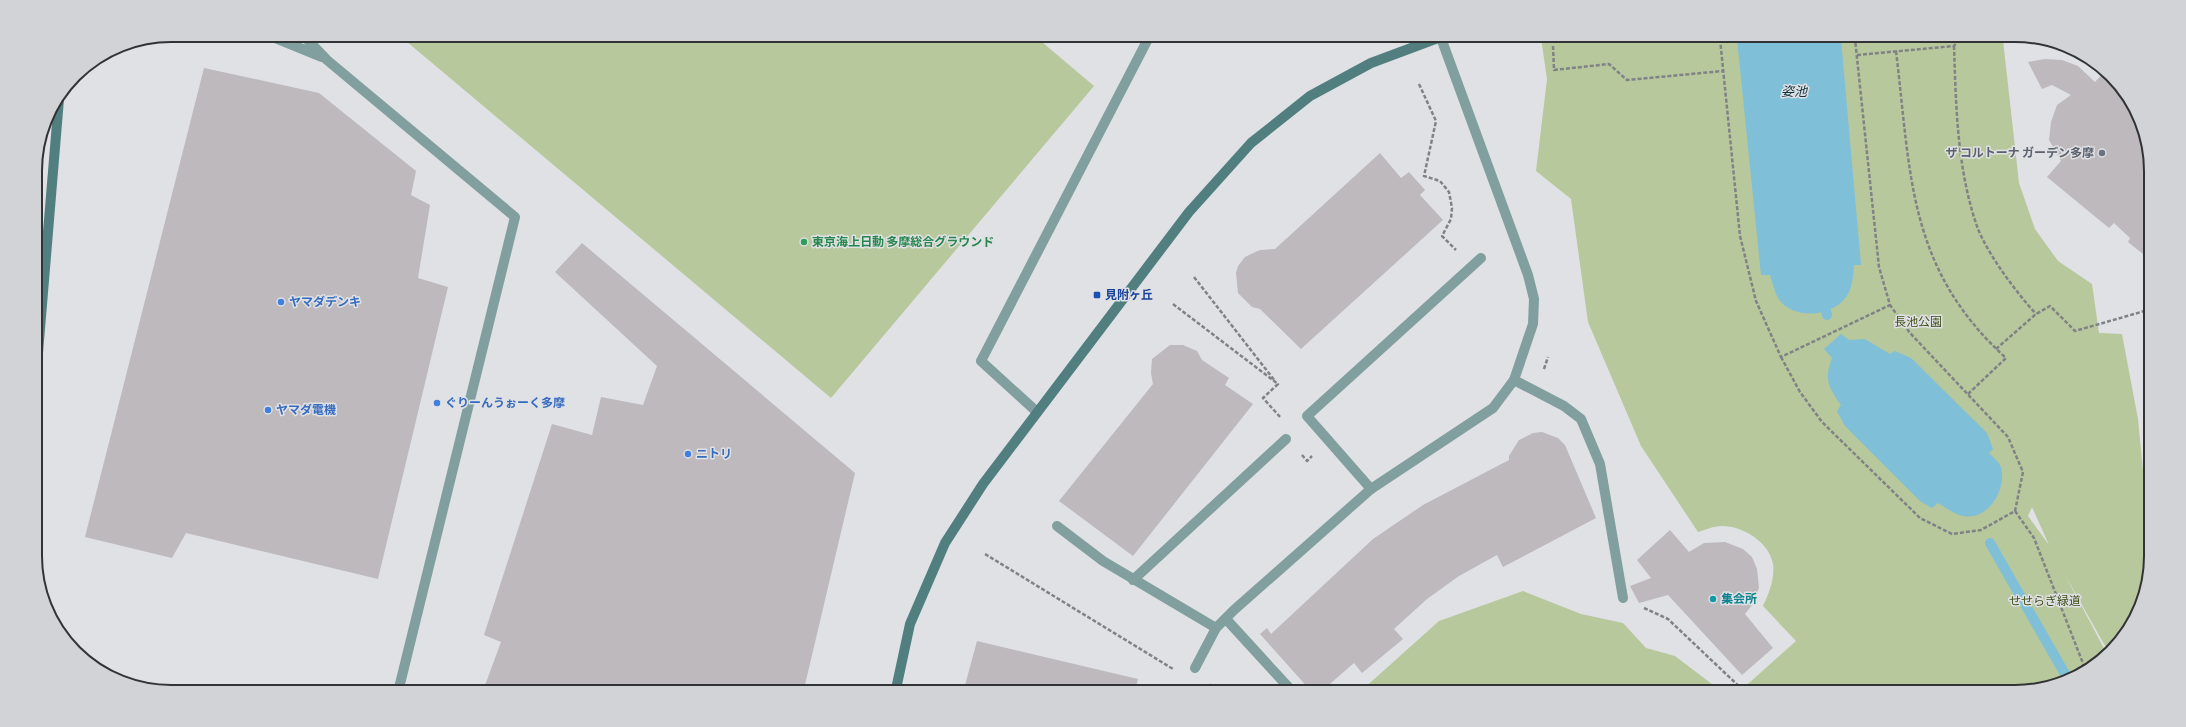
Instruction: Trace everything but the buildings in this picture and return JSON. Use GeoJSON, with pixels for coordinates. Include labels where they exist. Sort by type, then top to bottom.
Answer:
{"type":"FeatureCollection","features":[{"type":"Feature","properties":{"kind":"street"},"geometry":{"type":"LineString","coordinates":[[897,685],[910,624],[945,543],[983,484],[1189,212],[1251,143],[1310,96],[1371,63],[1428,42]]}},
{"type":"Feature","properties":{"kind":"street"},"geometry":{"type":"LineString","coordinates":[[42,304],[58,107]]}},
{"type":"Feature","properties":{"kind":"lane"},"geometry":{"type":"LineString","coordinates":[[285,42],[328,60]]}},
{"type":"Feature","properties":{"kind":"lane"},"geometry":{"type":"LineString","coordinates":[[310,42],[328,60],[515,217],[400,685]]}},
{"type":"Feature","properties":{"kind":"lane"},"geometry":{"type":"LineString","coordinates":[[1037,412],[981,361],[1146,42]]}},
{"type":"Feature","properties":{"kind":"lane"},"geometry":{"type":"LineString","coordinates":[[1195,668],[1216,628],[1226,618],[1371,490],[1493,408],[1514,380],[1533,324],[1534,299],[1528,275],[1441,42]]}},
{"type":"Feature","properties":{"kind":"lane"},"geometry":{"type":"LineString","coordinates":[[1371,490],[1307,416],[1481,258]]}},
{"type":"Feature","properties":{"kind":"lane"},"geometry":{"type":"LineString","coordinates":[[1514,380],[1564,406],[1581,419],[1600,464],[1623,598]]}},
{"type":"Feature","properties":{"kind":"lane"},"geometry":{"type":"LineString","coordinates":[[1133,580],[1286,439]]}},
{"type":"Feature","properties":{"kind":"lane"},"geometry":{"type":"LineString","coordinates":[[1057,526],[1103,561],[1216,628]]}},
{"type":"Feature","properties":{"kind":"lane"},"geometry":{"type":"LineString","coordinates":[[1226,618],[1286,685]]}},
{"type":"Feature","properties":{"kind":"path"},"geometry":{"type":"LineString","coordinates":[[1720,42],[1740,236],[1756,301],[1781,357],[1800,392],[1822,422],[1920,518],[1952,534],[1981,530],[2015,511]]}},
{"type":"Feature","properties":{"kind":"path"},"geometry":{"type":"LineString","coordinates":[[1855,42],[1879,267],[1890,305],[1910,333],[2008,437],[2023,472],[2015,511],[2034,538],[2084,665]]}},
{"type":"Feature","properties":{"kind":"path"},"geometry":{"type":"LineString","coordinates":[[1957,42],[1954,46],[1956,104],[1966,182],[1976,223],[2004,275],[2036,314]]}},
{"type":"Feature","properties":{"kind":"path"},"geometry":{"type":"LineString","coordinates":[[1553,46],[1554,70],[1609,64],[1627,80],[1723,71]]}},
{"type":"Feature","properties":{"kind":"path"},"geometry":{"type":"LineString","coordinates":[[1857,55],[1954,46]]}},
{"type":"Feature","properties":{"kind":"path"},"geometry":{"type":"LineString","coordinates":[[1896,51],[1910,180],[1923,233],[1940,276],[1962,311],[2006,358],[1968,394]]}},
{"type":"Feature","properties":{"kind":"path"},"geometry":{"type":"LineString","coordinates":[[1419,84],[1436,121],[1424,176],[1440,181],[1449,192],[1451,201],[1451,219],[1442,236]]}},
{"type":"Feature","properties":{"kind":"path"},"geometry":{"type":"LineString","coordinates":[[1194,277],[1278,384]]}},
{"type":"Feature","properties":{"kind":"path"},"geometry":{"type":"LineString","coordinates":[[1173,304],[1278,384]]}},
{"type":"Feature","properties":{"kind":"path"},"geometry":{"type":"LineString","coordinates":[[1781,357],[1890,305]]}},
{"type":"Feature","properties":{"kind":"path"},"geometry":{"type":"LineString","coordinates":[[1996,349],[2036,314],[2050,306],[2075,331],[2144,311]]}},
{"type":"Feature","properties":{"kind":"path"},"geometry":{"type":"LineString","coordinates":[[1535,391],[1544,371],[1549,349]]}},
{"type":"Feature","properties":{"kind":"path"},"geometry":{"type":"LineString","coordinates":[[1278,384],[1263,398],[1283,421]]}},
{"type":"Feature","properties":{"kind":"path"},"geometry":{"type":"LineString","coordinates":[[1303,456],[1307,461],[1314,454]]}},
{"type":"Feature","properties":{"kind":"path"},"geometry":{"type":"LineString","coordinates":[[985,554],[1176,670]]}},
{"type":"Feature","properties":{"kind":"path"},"geometry":{"type":"LineString","coordinates":[[1623,598],[1668,619],[1738,685]]}},
{"type":"Feature","properties":{"kind":"green space","name":"東京海上日動 多摩総合グラウンド"},"geometry":{"type":"Polygon","coordinates":[[[407,42],[1042,42],[1094,86],[831,398],[407,42]]]}},
{"type":"Feature","properties":{"kind":"green space"},"geometry":{"type":"Polygon","coordinates":[[[1542,42],[2003,42],[2019,183],[2035,229],[2058,261],[2092,284],[2099,333],[2122,334],[2138,419],[2144,481],[2144,556],[2140,590],[2127,621],[2117,635],[2106,647],[2064,573],[2104,649],[2080,668],[2049,681],[2024,685],[1747,685],[1796,641],[1763,606],[1773,575],[1771,556],[1761,542],[1746,532],[1738,529],[1719,526],[1698,532],[1641,446],[1588,322],[1571,199],[1536,171],[1547,79],[1542,42]],[[2032,507],[2028,516],[2049,545],[2032,507]]]}},
{"type":"Feature","properties":{"kind":"green space"},"geometry":{"type":"Polygon","coordinates":[[[1523,591],[1581,614],[1623,623],[1646,648],[1675,656],[1713,685],[1368,685],[1439,621],[1523,591]]]}},
{"type":"Feature","properties":{"kind":"water","name":"姿池"},"geometry":{"type":"Polygon","coordinates":[[[1737,42],[1841,42],[1861,265],[1854,265],[1851,286],[1844,300],[1828,310],[1818,313],[1799,312],[1790,309],[1782,303],[1778,297],[1774,290],[1770,275],[1761,275],[1737,42]]]}},
{"type":"Feature","properties":{"kind":"water"},"geometry":{"type":"Polygon","coordinates":[[[1841,334],[1849,340],[1865,339],[1890,354],[1895,351],[1911,358],[1987,433],[1993,449],[1989,453],[2000,465],[2002,475],[1998,493],[1988,508],[1981,513],[1972,516],[1963,516],[1950,511],[1938,503],[1932,508],[1920,501],[1845,426],[1837,411],[1841,405],[1830,388],[1829,383],[1828,372],[1832,358],[1824,349],[1841,334]]]}},
{"type":"Feature","properties":{"kind":"waterway"},"geometry":{"type":"LineString","coordinates":[[1826,311],[1827,315]]}},
{"type":"Feature","properties":{"kind":"waterway"},"geometry":{"type":"LineString","coordinates":[[1990,543],[2065,675]]}},
{"type":"Feature","properties":{"kind":"place","name":"ザ コルトーナ ガーデン多摩"},"geometry":{"type":"Point","coordinates":[2102,153]}},
{"type":"Feature","properties":{"kind":"place","name":"東京海上日動 多摩総合グラウンド"},"geometry":{"type":"Point","coordinates":[804,242]}},
{"type":"Feature","properties":{"kind":"place","name":"見附ヶ丘"},"geometry":{"type":"Point","coordinates":[1097,295]}},
{"type":"Feature","properties":{"kind":"place","name":"ヤマダデンキ"},"geometry":{"type":"Point","coordinates":[281,302]}},
{"type":"Feature","properties":{"kind":"place","name":"ぐりーんうぉーく多摩"},"geometry":{"type":"Point","coordinates":[437,403]}},
{"type":"Feature","properties":{"kind":"place","name":"ヤマダ電機"},"geometry":{"type":"Point","coordinates":[268,410]}},
{"type":"Feature","properties":{"kind":"place","name":"ニトリ"},"geometry":{"type":"Point","coordinates":[688,454]}},
{"type":"Feature","properties":{"kind":"place","name":"集会所"},"geometry":{"type":"Point","coordinates":[1713,599]}},
{"type":"Feature","properties":{"kind":"park label","name":"長池公園"},"geometry":{"type":"Point","coordinates":[1918,322]}},
{"type":"Feature","properties":{"kind":"park label","name":"せせらぎ緑道"},"geometry":{"type":"Point","coordinates":[2045,601]}}]}
